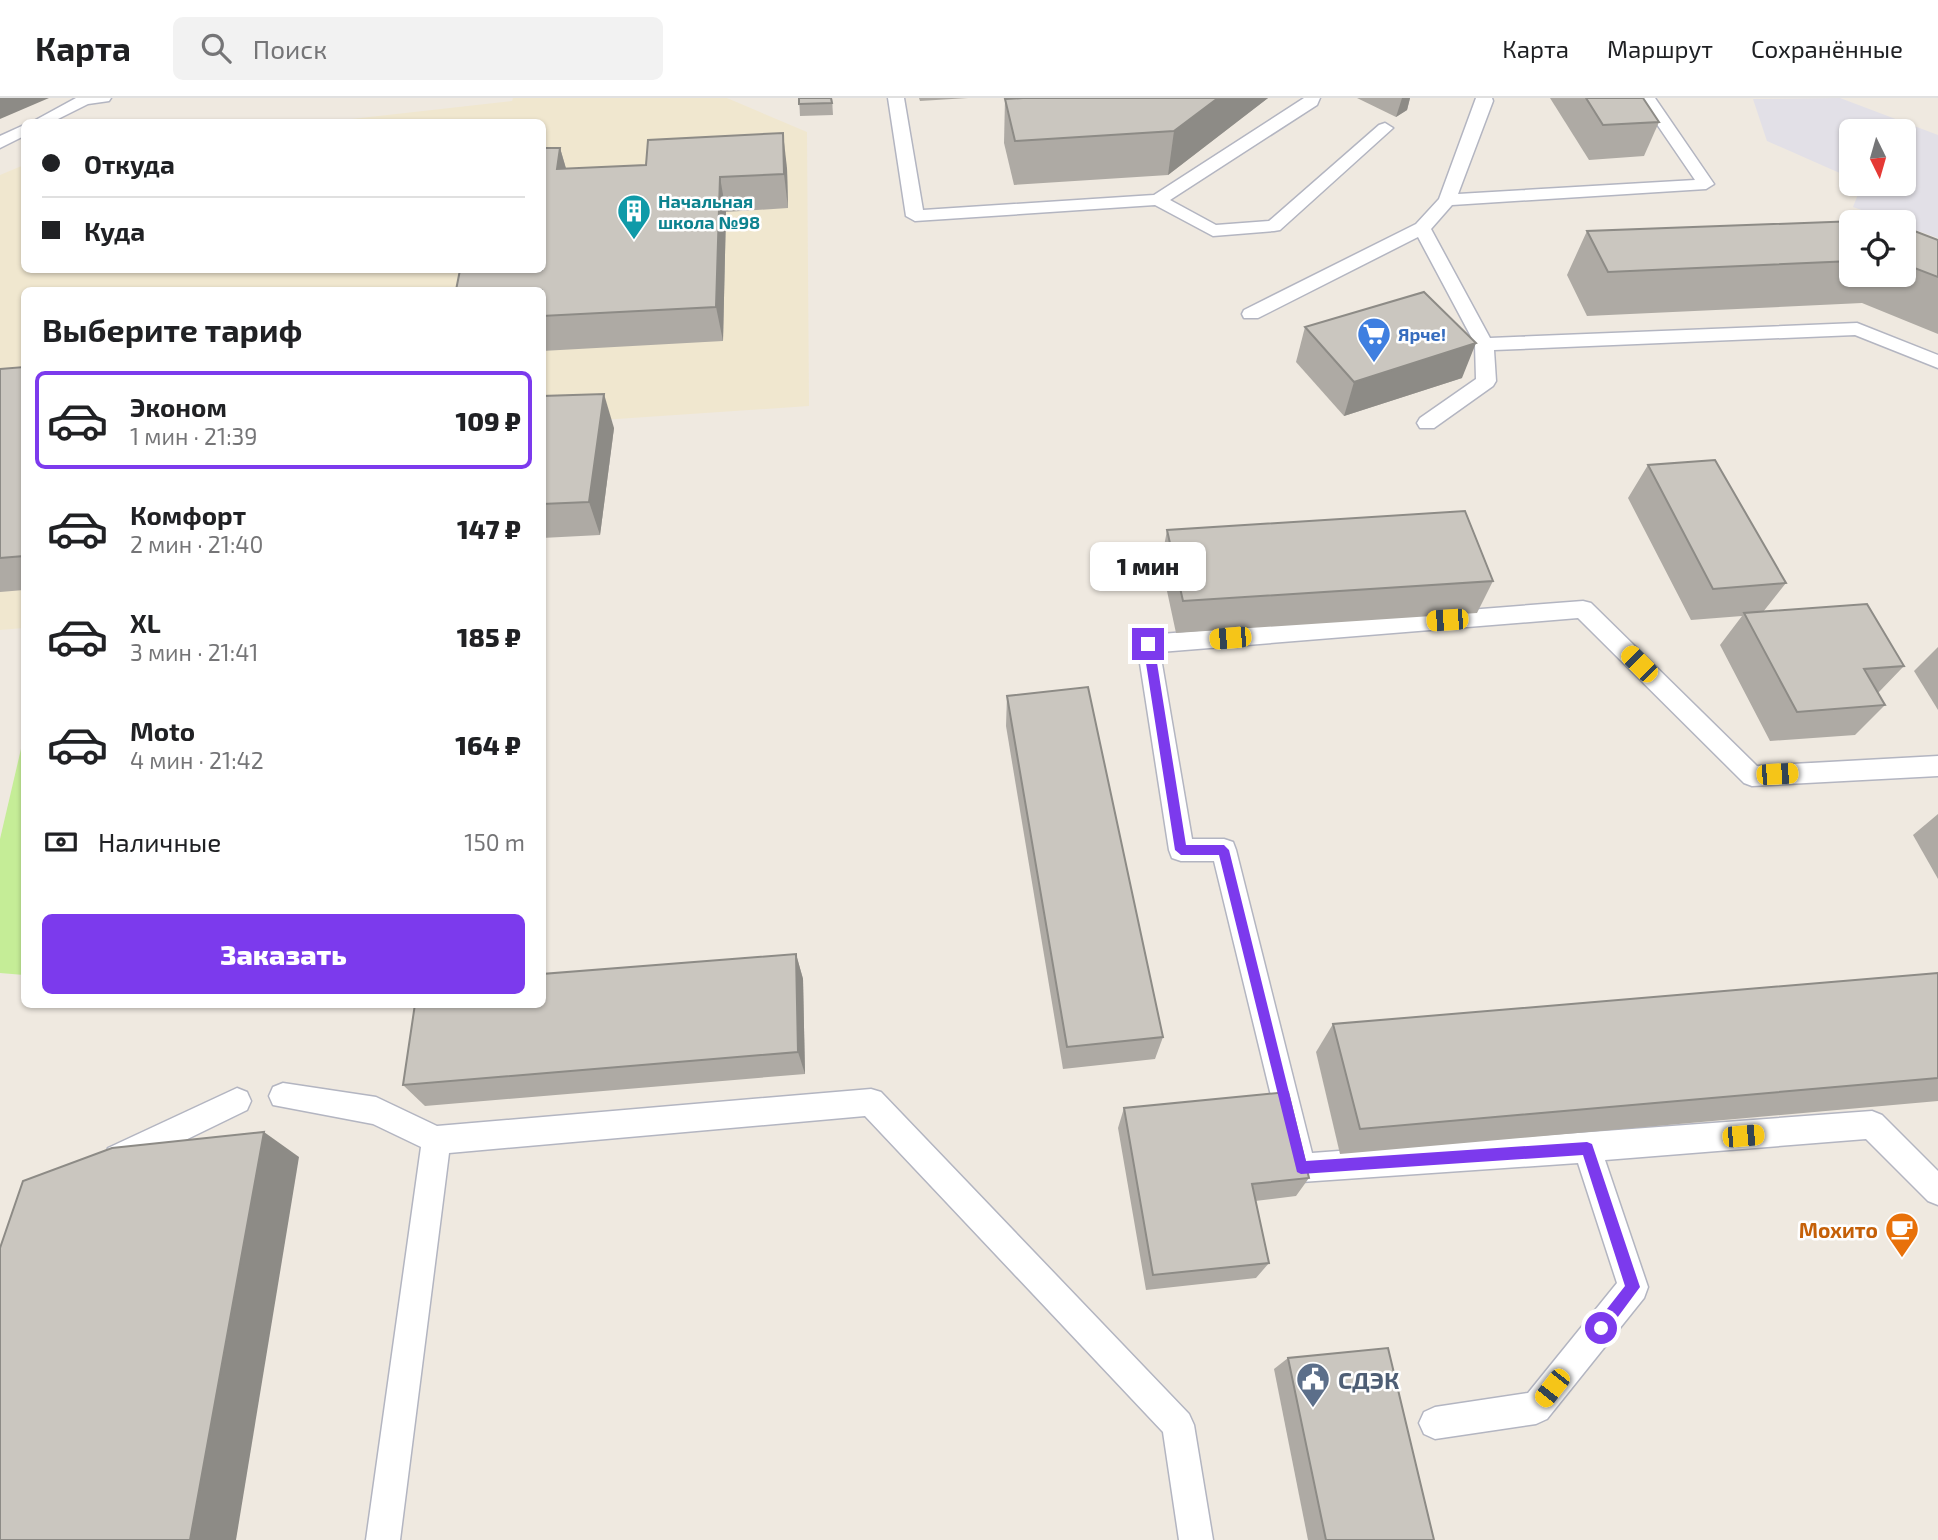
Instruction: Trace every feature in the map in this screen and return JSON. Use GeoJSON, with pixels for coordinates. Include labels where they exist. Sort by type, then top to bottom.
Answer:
{"type":"FeatureCollection","features":[{"type":"Feature","properties":{"kind":"lane"},"geometry":{"type":"LineString","coordinates":[[46,119],[84,100],[103,98]]}},
{"type":"Feature","properties":{"kind":"lane"},"geometry":{"type":"LineString","coordinates":[[896,98],[915,216],[1158,201],[1311,102],[1312,98]]}},
{"type":"Feature","properties":{"kind":"lane"},"geometry":{"type":"LineString","coordinates":[[1251,314],[1422,228],[1447,200],[1484,98]]}},
{"type":"Feature","properties":{"kind":"lane"},"geometry":{"type":"LineString","coordinates":[[1447,200],[1706,184],[1647,98]]}},
{"type":"Feature","properties":{"kind":"lane"},"geometry":{"type":"LineString","coordinates":[[1158,201],[1213,231],[1274,226],[1385,128]]}},
{"type":"Feature","properties":{"kind":"lane"},"geometry":{"type":"LineString","coordinates":[[0,143],[21,132]]}},
{"type":"Feature","properties":{"kind":"lane"},"geometry":{"type":"LineString","coordinates":[[1422,228],[1484,344],[1486,382],[1427,423]]}},
{"type":"Feature","properties":{"kind":"lane"},"geometry":{"type":"LineString","coordinates":[[1484,344],[1857,329],[1938,362]]}},
{"type":"Feature","properties":{"kind":"lane"},"geometry":{"type":"LineString","coordinates":[[1938,766],[1752,776],[1583,609],[1148,644],[1181,850],[1224,850],[1301,1168],[1872,1125],[1938,1191]]}},
{"type":"Feature","properties":{"kind":"lane"},"geometry":{"type":"LineString","coordinates":[[283,1096],[376,1111],[436,1140],[871,1102],[1178,1425],[1196,1540]]}},
{"type":"Feature","properties":{"kind":"lane"},"geometry":{"type":"LineString","coordinates":[[93,1171],[237,1101]]}},
{"type":"Feature","properties":{"kind":"lane"},"geometry":{"type":"LineString","coordinates":[[383,1540],[436,1140]]}},
{"type":"Feature","properties":{"kind":"lane"},"geometry":{"type":"LineString","coordinates":[[1435,1423],[1536,1408],[1633,1287],[1587,1148]]}},
{"type":"Feature","properties":{"kind":"shaded area"},"geometry":{"type":"Polygon","coordinates":[[[513,98],[727,98],[807,132],[809,406],[546,424],[546,287],[21,287],[21,628],[0,630],[0,175],[21,166],[21,273],[546,273],[546,119],[352,119],[512,101],[513,98]]]}},
{"type":"Feature","properties":{"kind":"shaded area"},"geometry":{"type":"Polygon","coordinates":[[[1840,98],[1896,119],[1839,119],[1839,173],[1767,141],[1753,99],[1840,98]]]}},
{"type":"Feature","properties":{"kind":"shaded area"},"geometry":{"type":"Polygon","coordinates":[[[1916,127],[1938,135],[1938,238],[1916,230],[1916,210],[1861,210],[1853,207],[1857,196],[1916,196],[1916,127]]]}},
{"type":"Feature","properties":{"kind":"green space"},"geometry":{"type":"Polygon","coordinates":[[[21,749],[21,975],[0,973],[0,839],[21,749]]]}},
{"type":"Feature","properties":{"kind":"building"},"geometry":{"type":"Polygon","coordinates":[[[799,98],[831,98],[832,103],[799,104],[799,98]]]}},
{"type":"Feature","properties":{"kind":"building"},"geometry":{"type":"Polygon","coordinates":[[[1218,98],[1174,131],[1015,141],[1005,99],[1218,98]]]}},
{"type":"Feature","properties":{"kind":"building"},"geometry":{"type":"Polygon","coordinates":[[[1586,98],[1643,98],[1659,122],[1603,125],[1586,98]]]}},
{"type":"Feature","properties":{"kind":"building","name":"Начальная школа №98"},"geometry":{"type":"Polygon","coordinates":[[[783,133],[784,174],[720,177],[716,307],[546,316],[546,287],[457,287],[459,273],[546,273],[546,148],[560,148],[557,169],[646,165],[648,140],[783,133]]]}},
{"type":"Feature","properties":{"kind":"building"},"geometry":{"type":"Polygon","coordinates":[[[1839,222],[1839,262],[1608,272],[1587,231],[1839,222]]]}},
{"type":"Feature","properties":{"kind":"building"},"geometry":{"type":"Polygon","coordinates":[[[1916,232],[1938,240],[1938,277],[1916,269],[1916,232]]]}},
{"type":"Feature","properties":{"kind":"building"},"geometry":{"type":"Polygon","coordinates":[[[1424,292],[1476,343],[1354,382],[1305,327],[1424,292]]]}},
{"type":"Feature","properties":{"kind":"building"},"geometry":{"type":"Polygon","coordinates":[[[21,367],[21,556],[0,558],[0,369],[21,367]]]}},
{"type":"Feature","properties":{"kind":"building"},"geometry":{"type":"Polygon","coordinates":[[[604,394],[589,502],[546,504],[546,396],[604,394]]]}},
{"type":"Feature","properties":{"kind":"building"},"geometry":{"type":"Polygon","coordinates":[[[1715,460],[1786,583],[1713,589],[1648,465],[1715,460]]]}},
{"type":"Feature","properties":{"kind":"building"},"geometry":{"type":"Polygon","coordinates":[[[1465,511],[1493,581],[1183,601],[1167,530],[1465,511]]]}},
{"type":"Feature","properties":{"kind":"building"},"geometry":{"type":"Polygon","coordinates":[[[1867,604],[1904,666],[1864,669],[1885,705],[1797,712],[1744,613],[1867,604]]]}},
{"type":"Feature","properties":{"kind":"building"},"geometry":{"type":"Polygon","coordinates":[[[1088,687],[1163,1037],[1067,1047],[1007,696],[1088,687]]]}},
{"type":"Feature","properties":{"kind":"building"},"geometry":{"type":"Polygon","coordinates":[[[796,954],[798,1052],[403,1085],[414,1008],[546,1008],[546,974],[796,954]]]}},
{"type":"Feature","properties":{"kind":"building"},"geometry":{"type":"Polygon","coordinates":[[[1938,973],[1938,1078],[1360,1129],[1333,1024],[1938,973]]]}},
{"type":"Feature","properties":{"kind":"building"},"geometry":{"type":"Polygon","coordinates":[[[1288,1092],[1309,1178],[1252,1184],[1269,1263],[1153,1275],[1124,1108],[1288,1092]]]}},
{"type":"Feature","properties":{"kind":"building"},"geometry":{"type":"Polygon","coordinates":[[[264,1132],[190,1540],[0,1540],[0,1248],[23,1181],[112,1148],[264,1132]]]}},
{"type":"Feature","properties":{"kind":"building"},"geometry":{"type":"Polygon","coordinates":[[[1388,1348],[1434,1540],[1326,1540],[1288,1358],[1388,1348]]]}},
{"type":"Feature","properties":{"kind":"place","name":"Начальная школа №98"},"geometry":{"type":"Point","coordinates":[634,241]}},
{"type":"Feature","properties":{"kind":"place","name":"Ярче!"},"geometry":{"type":"Point","coordinates":[1374,364]}},
{"type":"Feature","properties":{"kind":"place","name":"Мохито"},"geometry":{"type":"Point","coordinates":[1902,1259]}},
{"type":"Feature","properties":{"kind":"place","name":"СДЭК"},"geometry":{"type":"Point","coordinates":[1313,1409]}},
{"type":"Feature","properties":{"kind":"route"},"geometry":{"type":"LineString","coordinates":[[1148,644],[1181,850],[1224,850],[1301,1168],[1587,1148],[1633,1287],[1601,1328]]}}]}
